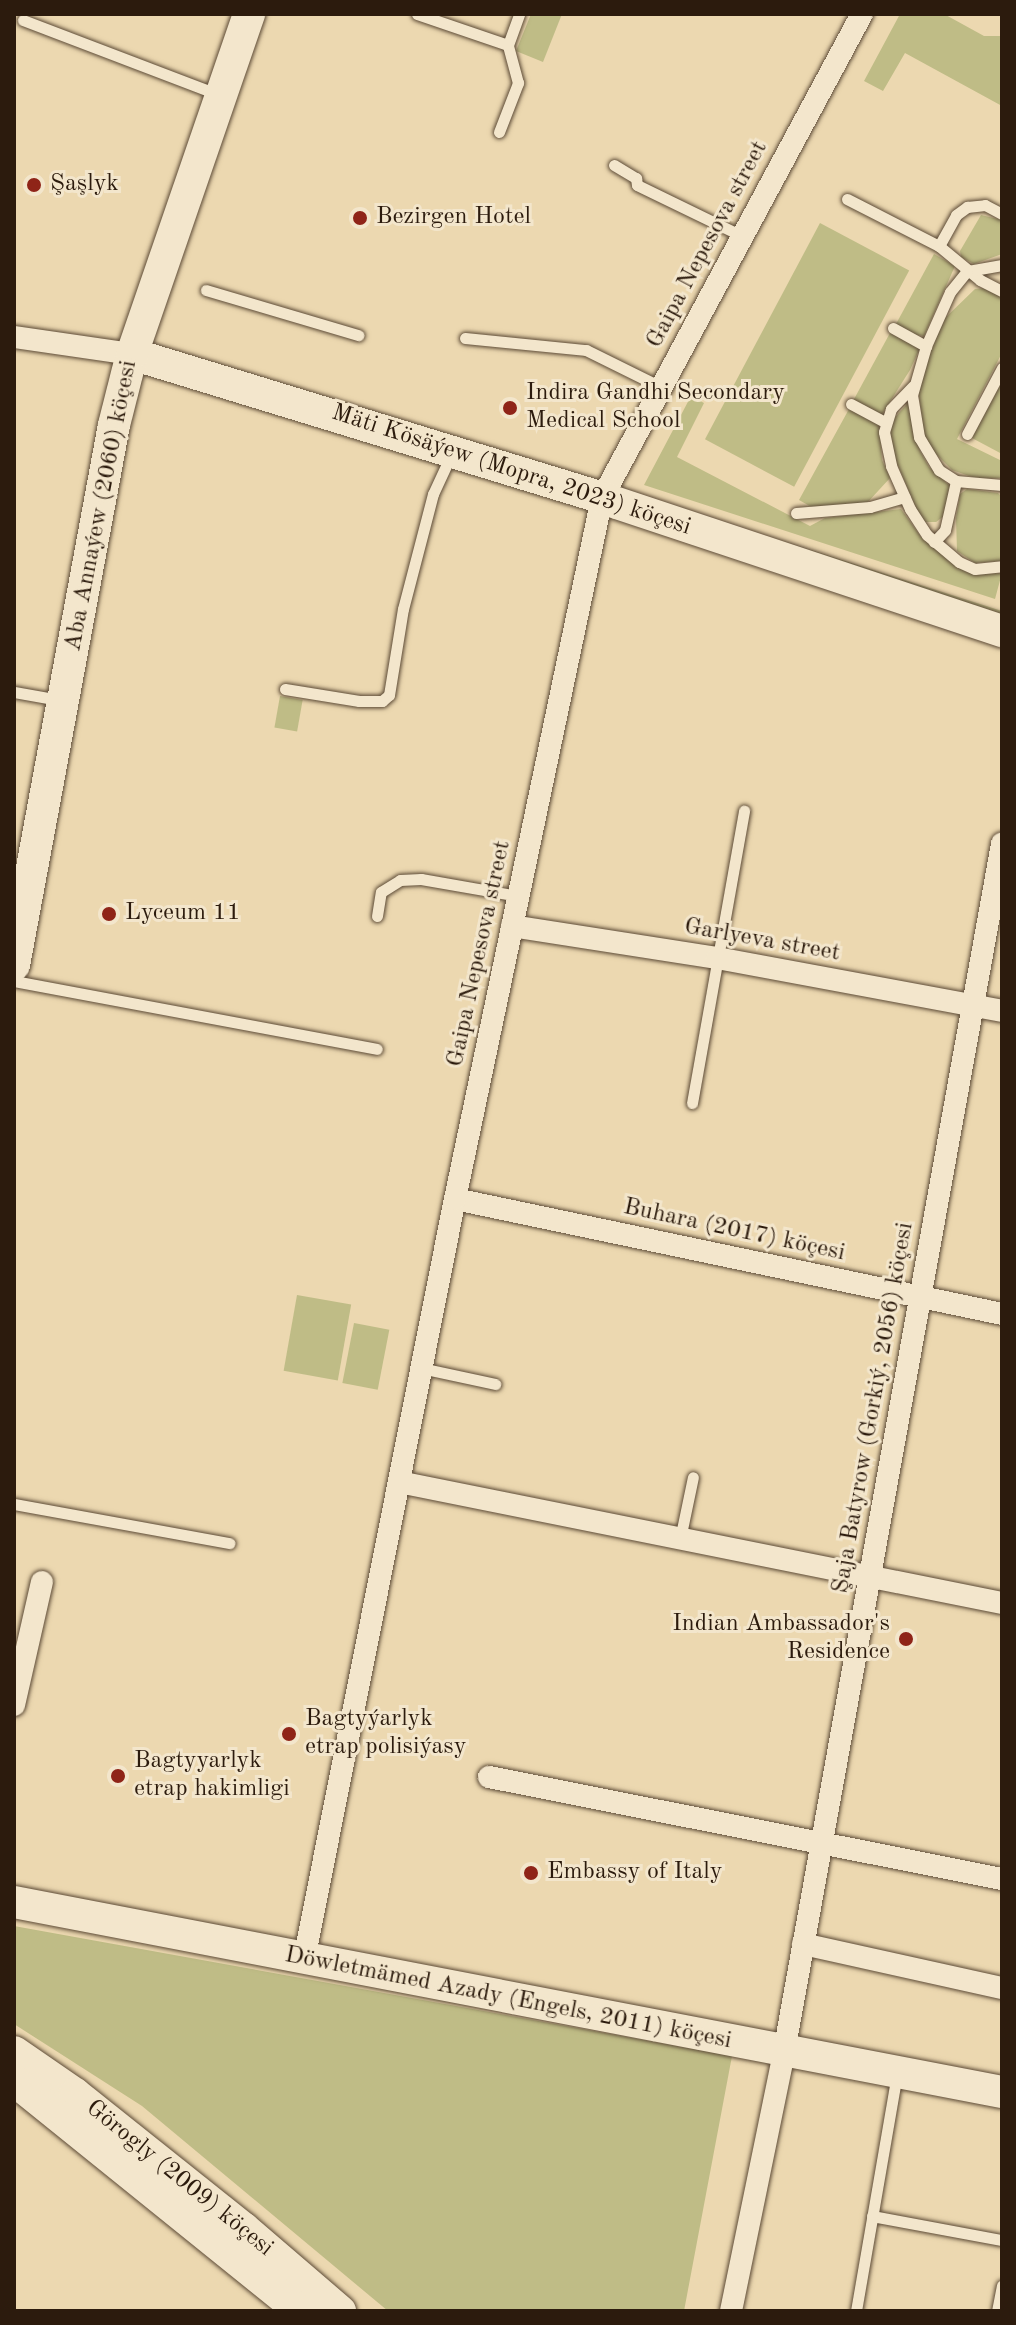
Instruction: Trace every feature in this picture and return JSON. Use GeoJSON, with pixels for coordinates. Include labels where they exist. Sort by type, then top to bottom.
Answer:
{"type":"FeatureCollection","features":[{"type":"Feature","properties":{"kind":"street","name":"Aba Annaýew (2060) köçesi"},"geometry":{"type":"LineString","coordinates":[[14,965],[114,425],[132,354],[249,14]]}},
{"type":"Feature","properties":{"kind":"street","name":"Gaipa Nepesova street"},"geometry":{"type":"LineString","coordinates":[[304,1960],[455,1199],[602,498],[862,14]]}},
{"type":"Feature","properties":{"kind":"street","name":"Mäti Kösäýew (Mopra, 2023) köçesi"},"geometry":{"type":"LineString","coordinates":[[14,337],[132,354],[602,498],[1002,631]]}},
{"type":"Feature","properties":{"kind":"street","name":"Şaja Batyrow (Gorkiý, 2056) köçesi"},"geometry":{"type":"LineString","coordinates":[[731,2311],[784,2052],[1002,844]]}},
{"type":"Feature","properties":{"kind":"street","name":"Garlyeva street"},"geometry":{"type":"LineString","coordinates":[[512,926],[717,958],[1002,1011]]}},
{"type":"Feature","properties":{"kind":"street","name":"Buhara (2017) köçesi"},"geometry":{"type":"LineString","coordinates":[[455,1199],[1002,1314]]}},
{"type":"Feature","properties":{"kind":"street"},"geometry":{"type":"LineString","coordinates":[[399,1482],[1002,1603]]}},
{"type":"Feature","properties":{"kind":"street"},"geometry":{"type":"LineString","coordinates":[[14,1705],[42,1582]]}},
{"type":"Feature","properties":{"kind":"street"},"geometry":{"type":"LineString","coordinates":[[489,1777],[1002,1879]]}},
{"type":"Feature","properties":{"kind":"street","name":"Döwletmämed Azady (Engels, 2011) köçesi"},"geometry":{"type":"LineString","coordinates":[[14,1902],[1002,2092]]}},
{"type":"Feature","properties":{"kind":"street"},"geometry":{"type":"LineString","coordinates":[[803,1944],[1002,1988]]}},
{"type":"Feature","properties":{"kind":"street","name":"Görogly (2009) köçesi"},"geometry":{"type":"LineString","coordinates":[[14,2052],[75,2094],[243,2228],[340,2311]]}},
{"type":"Feature","properties":{"kind":"street","name":"Görogly (2009) köçesi"},"geometry":{"type":"LineString","coordinates":[[14,2080],[300,2311]]}},
{"type":"Feature","properties":{"kind":"lane"},"geometry":{"type":"LineString","coordinates":[[417,14],[508,45]]}},
{"type":"Feature","properties":{"kind":"lane"},"geometry":{"type":"LineString","coordinates":[[499,132],[518,83],[508,45],[519,14]]}},
{"type":"Feature","properties":{"kind":"lane"},"geometry":{"type":"LineString","coordinates":[[23,20],[221,95]]}},
{"type":"Feature","properties":{"kind":"lane"},"geometry":{"type":"LineString","coordinates":[[614,165],[636,178],[637,185],[742,236]]}},
{"type":"Feature","properties":{"kind":"lane"},"geometry":{"type":"LineString","coordinates":[[847,199],[939,246],[967,271],[1002,291]]}},
{"type":"Feature","properties":{"kind":"lane"},"geometry":{"type":"LineString","coordinates":[[939,246],[956,215],[967,207],[985,205],[1002,214]]}},
{"type":"Feature","properties":{"kind":"lane"},"geometry":{"type":"LineString","coordinates":[[1002,265],[967,271],[950,292],[926,346],[913,386],[914,417],[926,453],[939,470],[956,481],[1002,485]]}},
{"type":"Feature","properties":{"kind":"lane"},"geometry":{"type":"LineString","coordinates":[[206,290],[358,335]]}},
{"type":"Feature","properties":{"kind":"lane"},"geometry":{"type":"LineString","coordinates":[[893,328],[926,346]]}},
{"type":"Feature","properties":{"kind":"lane"},"geometry":{"type":"LineString","coordinates":[[465,338],[586,350],[661,387]]}},
{"type":"Feature","properties":{"kind":"lane"},"geometry":{"type":"LineString","coordinates":[[967,434],[1002,368]]}},
{"type":"Feature","properties":{"kind":"lane"},"geometry":{"type":"LineString","coordinates":[[913,386],[896,402],[885,422],[891,466],[905,497],[934,542],[959,562],[975,569],[1002,566]]}},
{"type":"Feature","properties":{"kind":"lane"},"geometry":{"type":"LineString","coordinates":[[851,404],[885,422]]}},
{"type":"Feature","properties":{"kind":"lane"},"geometry":{"type":"LineString","coordinates":[[285,689],[359,701],[382,701],[389,695],[403,609],[433,494],[453,451]]}},
{"type":"Feature","properties":{"kind":"lane"},"geometry":{"type":"LineString","coordinates":[[934,542],[945,530],[956,481]]}},
{"type":"Feature","properties":{"kind":"lane"},"geometry":{"type":"LineString","coordinates":[[796,513],[870,507],[905,497]]}},
{"type":"Feature","properties":{"kind":"lane"},"geometry":{"type":"LineString","coordinates":[[14,692],[64,701]]}},
{"type":"Feature","properties":{"kind":"lane"},"geometry":{"type":"LineString","coordinates":[[692,1103],[744,811]]}},
{"type":"Feature","properties":{"kind":"lane"},"geometry":{"type":"LineString","coordinates":[[377,916],[381,892],[400,880],[421,879],[518,896]]}},
{"type":"Feature","properties":{"kind":"lane"},"geometry":{"type":"LineString","coordinates":[[14,981],[377,1049]]}},
{"type":"Feature","properties":{"kind":"lane"},"geometry":{"type":"LineString","coordinates":[[421,1368],[495,1384]]}},
{"type":"Feature","properties":{"kind":"lane"},"geometry":{"type":"LineString","coordinates":[[680,1539],[693,1477]]}},
{"type":"Feature","properties":{"kind":"lane"},"geometry":{"type":"LineString","coordinates":[[14,1504],[229,1543]]}},
{"type":"Feature","properties":{"kind":"lane"},"geometry":{"type":"LineString","coordinates":[[856,2311],[897,2072]]}},
{"type":"Feature","properties":{"kind":"lane"},"geometry":{"type":"LineString","coordinates":[[872,2216],[1002,2240]]}},
{"type":"Feature","properties":{"kind":"lane"},"geometry":{"type":"LineString","coordinates":[[997,2311],[1002,2285]]}},
{"type":"Feature","properties":{"kind":"shaded area"},"geometry":{"type":"Polygon","coordinates":[[[531,14],[562,14],[543,62],[516,51],[531,14]]]}},
{"type":"Feature","properties":{"kind":"shaded area"},"geometry":{"type":"Polygon","coordinates":[[[900,14],[944,14],[984,36],[1002,36],[1002,106],[905,53],[883,91],[864,81],[900,14]]]}},
{"type":"Feature","properties":{"kind":"shaded area"},"geometry":{"type":"Polygon","coordinates":[[[981,215],[1002,220],[1002,254],[974,264],[961,257],[960,251],[981,215]]]}},
{"type":"Feature","properties":{"kind":"shaded area"},"geometry":{"type":"Polygon","coordinates":[[[820,223],[909,270],[794,487],[705,439],[820,223]]]}},
{"type":"Feature","properties":{"kind":"shaded area"},"geometry":{"type":"Polygon","coordinates":[[[934,254],[955,266],[924,336],[917,335],[896,324],[934,254]]]}},
{"type":"Feature","properties":{"kind":"shaded area"},"geometry":{"type":"Polygon","coordinates":[[[985,288],[1002,297],[1002,353],[957,439],[1002,461],[1002,478],[978,479],[952,470],[931,449],[924,434],[919,395],[920,378],[944,319],[975,289],[985,288]]]}},
{"type":"Feature","properties":{"kind":"shaded area"},"geometry":{"type":"Polygon","coordinates":[[[890,333],[920,348],[881,416],[853,401],[890,333]]]}},
{"type":"Feature","properties":{"kind":"shaded area"},"geometry":{"type":"Polygon","coordinates":[[[1002,382],[1002,454],[972,438],[1002,382]]]}},
{"type":"Feature","properties":{"kind":"shaded area"},"geometry":{"type":"Polygon","coordinates":[[[691,396],[704,403],[677,457],[810,526],[825,518],[901,509],[921,537],[959,568],[978,574],[1002,573],[995,599],[644,485],[691,396]]]}},
{"type":"Feature","properties":{"kind":"shaded area"},"geometry":{"type":"Polygon","coordinates":[[[908,403],[920,451],[929,467],[950,486],[944,516],[936,522],[925,522],[917,510],[890,447],[889,424],[908,403]]]}},
{"type":"Feature","properties":{"kind":"shaded area"},"geometry":{"type":"Polygon","coordinates":[[[849,409],[879,424],[882,460],[890,478],[867,503],[815,509],[799,500],[849,409]]]}},
{"type":"Feature","properties":{"kind":"shaded area"},"geometry":{"type":"Polygon","coordinates":[[[967,489],[998,493],[1002,497],[1001,561],[975,563],[957,551],[956,518],[960,494],[967,489]]]}},
{"type":"Feature","properties":{"kind":"shaded area"},"geometry":{"type":"Polygon","coordinates":[[[641,496],[1002,611],[1002,617],[641,496]]]}},
{"type":"Feature","properties":{"kind":"shaded area"},"geometry":{"type":"Polygon","coordinates":[[[280,696],[303,700],[297,732],[274,728],[280,696]]]}},
{"type":"Feature","properties":{"kind":"shaded area"},"geometry":{"type":"Polygon","coordinates":[[[297,1295],[351,1305],[338,1380],[284,1371],[297,1295]]]}},
{"type":"Feature","properties":{"kind":"shaded area"},"geometry":{"type":"Polygon","coordinates":[[[354,1323],[389,1330],[378,1390],[342,1383],[354,1323]]]}},
{"type":"Feature","properties":{"kind":"shaded area"},"geometry":{"type":"Polygon","coordinates":[[[14,1926],[732,2056],[684,2311],[388,2311],[142,2106],[14,2024],[14,1926]]]}},
{"type":"Feature","properties":{"kind":"place","name":"Şaşlyk"},"geometry":{"type":"Point","coordinates":[34,185]}},
{"type":"Feature","properties":{"kind":"place","name":"Bezirgen Hotel"},"geometry":{"type":"Point","coordinates":[360,218]}},
{"type":"Feature","properties":{"kind":"place","name":"Indira Gandhi Secondary Medical School"},"geometry":{"type":"Point","coordinates":[510,408]}},
{"type":"Feature","properties":{"kind":"place","name":"Lyceum 11"},"geometry":{"type":"Point","coordinates":[109,914]}},
{"type":"Feature","properties":{"kind":"place","name":"Indian Ambassador's Residence"},"geometry":{"type":"Point","coordinates":[906,1639]}},
{"type":"Feature","properties":{"kind":"place","name":"Bagtyýarlyk etrap polisiýasy"},"geometry":{"type":"Point","coordinates":[289,1734]}},
{"type":"Feature","properties":{"kind":"place","name":"Bagtyyarlyk etrap hakimligi"},"geometry":{"type":"Point","coordinates":[118,1776]}},
{"type":"Feature","properties":{"kind":"place","name":"Embassy of Italy"},"geometry":{"type":"Point","coordinates":[531,1873]}}]}
